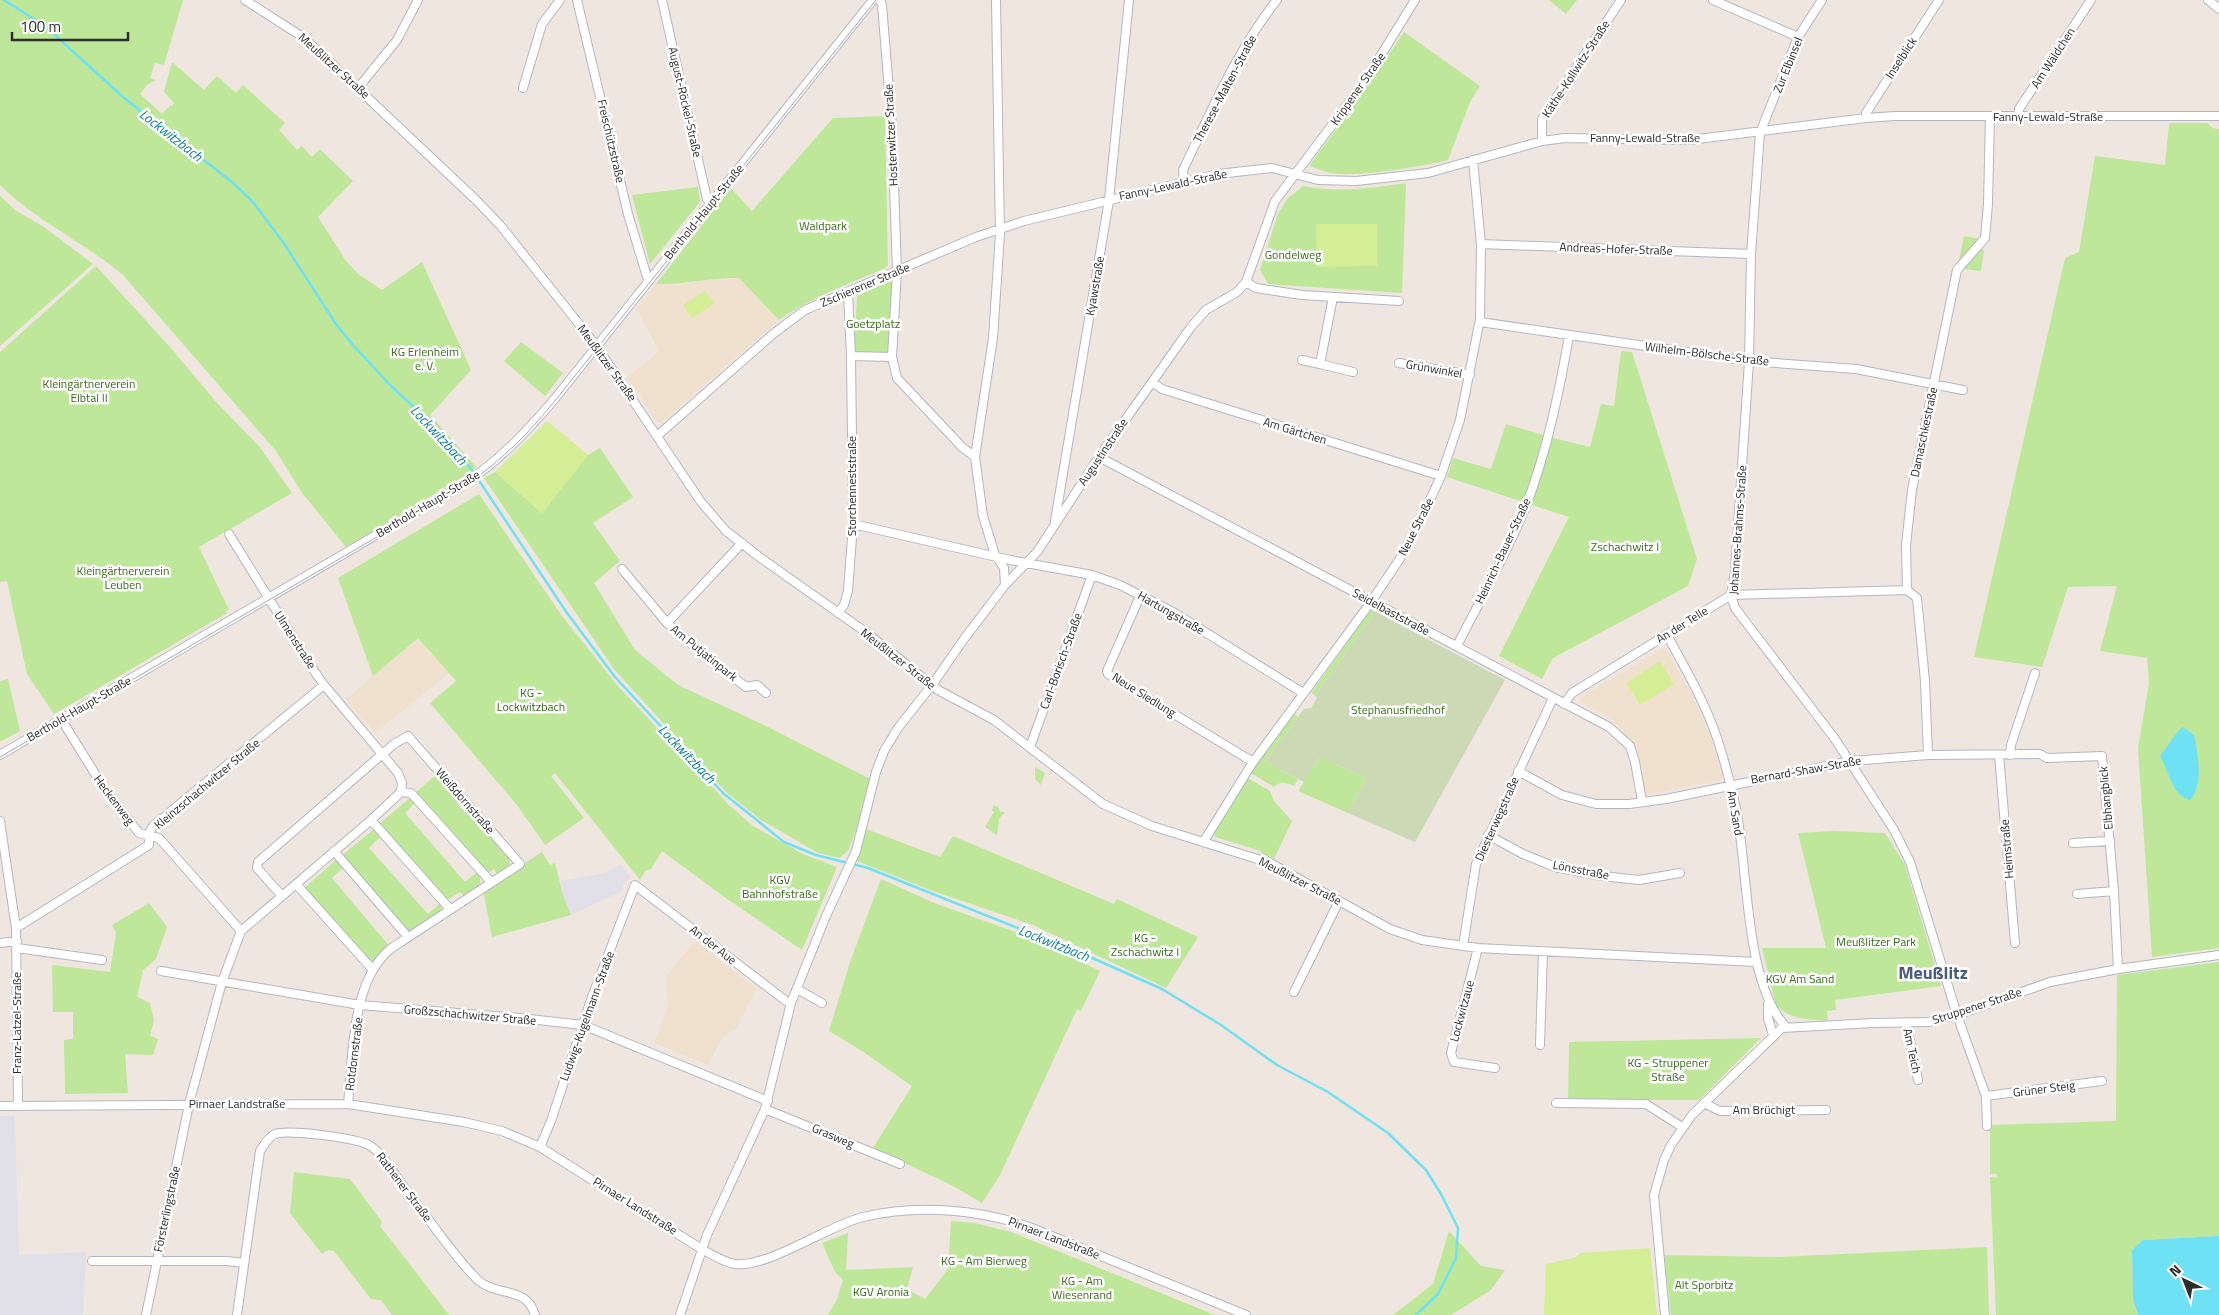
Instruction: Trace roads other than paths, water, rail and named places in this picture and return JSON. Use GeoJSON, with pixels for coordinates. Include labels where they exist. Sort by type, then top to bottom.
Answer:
{"type":"FeatureCollection","features":[{"type":"Feature","properties":{"kind":"street","name":"Meußlitzer Straße"},"geometry":{"type":"LineString","coordinates":[[246,0],[301,36],[358,88],[500,225],[596,346],[701,502],[726,531],[932,685],[951,698],[994,720],[1103,804],[1152,826],[1272,864],[1390,929],[1422,940],[1478,948],[1756,962]]}},
{"type":"Feature","properties":{"kind":"street"},"geometry":{"type":"LineString","coordinates":[[358,88],[397,40],[418,0]]}},
{"type":"Feature","properties":{"kind":"street"},"geometry":{"type":"LineString","coordinates":[[523,88],[542,24],[560,0]]}},
{"type":"Feature","properties":{"kind":"street","name":"Freischützstraße"},"geometry":{"type":"LineString","coordinates":[[577,0],[628,214],[648,280]]}},
{"type":"Feature","properties":{"kind":"street","name":"August-Röckel-Straße"},"geometry":{"type":"LineString","coordinates":[[662,0],[707,200],[711,203]]}},
{"type":"Feature","properties":{"kind":"street","name":"Berthold-Haupt-Straße"},"geometry":{"type":"LineString","coordinates":[[0,755],[483,471],[527,431],[873,0]]}},
{"type":"Feature","properties":{"kind":"street","name":"Hosterwitzer Straße"},"geometry":{"type":"LineString","coordinates":[[880,0],[882,5],[892,127],[897,271]]}},
{"type":"Feature","properties":{"kind":"street"},"geometry":{"type":"LineString","coordinates":[[996,0],[999,228],[993,338],[975,456],[982,516],[995,555],[1004,568],[1005,585]]}},
{"type":"Feature","properties":{"kind":"street","name":"Kyawstraße"},"geometry":{"type":"LineString","coordinates":[[683,1314],[708,1235],[768,1101],[791,1003],[845,872],[856,851],[876,772],[884,751],[906,718],[1005,585],[1028,562],[1055,523],[1110,200],[1129,0]]}},
{"type":"Feature","properties":{"kind":"street","name":"Therese-Malten-Straße"},"geometry":{"type":"LineString","coordinates":[[1184,181],[1183,170],[1229,76],[1266,14],[1277,0]]}},
{"type":"Feature","properties":{"kind":"street","name":"Krippener Straße"},"geometry":{"type":"LineString","coordinates":[[1296,173],[1365,81],[1415,0]]}},
{"type":"Feature","properties":{"kind":"street","name":"Käthe-Kollwitz-Straße"},"geometry":{"type":"LineString","coordinates":[[1542,141],[1542,119],[1621,0]]}},
{"type":"Feature","properties":{"kind":"street"},"geometry":{"type":"LineString","coordinates":[[1713,0],[1798,37]]}},
{"type":"Feature","properties":{"kind":"street","name":"Zur Elbinsel"},"geometry":{"type":"LineString","coordinates":[[1760,133],[1798,37],[1822,0]]}},
{"type":"Feature","properties":{"kind":"street","name":"Inselblick"},"geometry":{"type":"LineString","coordinates":[[1866,118],[1866,113],[1938,0]]}},
{"type":"Feature","properties":{"kind":"street","name":"Am Wäldchen"},"geometry":{"type":"LineString","coordinates":[[2018,116],[2020,109],[2091,0]]}},
{"type":"Feature","properties":{"kind":"street"},"geometry":{"type":"LineString","coordinates":[[2208,0],[2219,9]]}},
{"type":"Feature","properties":{"kind":"street","name":"Damaschkestraße"},"geometry":{"type":"LineString","coordinates":[[1928,755],[1925,682],[1917,598],[1907,590],[1906,544],[1912,490],[1957,270],[1985,238],[1988,204],[1990,116]]}},
{"type":"Feature","properties":{"kind":"street","name":"Fanny-Lewald-Straße"},"geometry":{"type":"LineString","coordinates":[[1110,200],[1218,174],[1272,168],[1318,180],[1356,181],[1428,172],[1542,141],[1565,138],[1690,140],[1760,133],[1866,118],[2219,116]]}},
{"type":"Feature","properties":{"kind":"street","name":"Johannes-Brahms-Straße"},"geometry":{"type":"LineString","coordinates":[[1760,133],[1751,254],[1749,361],[1735,572],[1731,595],[1735,608],[1851,761],[1894,830],[1910,862],[1957,1015],[1986,1096],[1987,1126]]}},
{"type":"Feature","properties":{"kind":"street","name":"Neue Straße"},"geometry":{"type":"LineString","coordinates":[[1204,841],[1253,762],[1371,602],[1401,557],[1441,476],[1460,420],[1480,322],[1481,244],[1474,160]]}},
{"type":"Feature","properties":{"kind":"street"},"geometry":{"type":"LineString","coordinates":[[1152,382],[1206,310],[1237,292],[1246,282],[1275,201],[1296,173]]}},
{"type":"Feature","properties":{"kind":"street","name":"Zschierener Straße"},"geometry":{"type":"LineString","coordinates":[[657,436],[792,318],[805,310],[999,228],[1110,200]]}},
{"type":"Feature","properties":{"kind":"street","name":"Andreas-Hofer-Straße"},"geometry":{"type":"LineString","coordinates":[[1481,244],[1751,254]]}},
{"type":"Feature","properties":{"kind":"street"},"geometry":{"type":"LineString","coordinates":[[897,271],[892,357],[898,378],[962,448],[975,456]]}},
{"type":"Feature","properties":{"kind":"street"},"geometry":{"type":"LineString","coordinates":[[1246,282],[1256,288],[1333,297],[1399,301]]}},
{"type":"Feature","properties":{"kind":"street"},"geometry":{"type":"LineString","coordinates":[[848,293],[851,356],[892,357]]}},
{"type":"Feature","properties":{"kind":"street"},"geometry":{"type":"LineString","coordinates":[[1320,364],[1333,297]]}},
{"type":"Feature","properties":{"kind":"street","name":"Wilhelm-Bölsche-Straße"},"geometry":{"type":"LineString","coordinates":[[1480,322],[1749,361],[1856,369],[1963,390]]}},
{"type":"Feature","properties":{"kind":"street","name":"Heinrich-Bauer-Straße"},"geometry":{"type":"LineString","coordinates":[[1456,646],[1526,507],[1545,450],[1558,398],[1569,336]]}},
{"type":"Feature","properties":{"kind":"street","name":"Storchenneststraße"},"geometry":{"type":"LineString","coordinates":[[838,613],[844,605],[848,591],[852,524],[851,356]]}},
{"type":"Feature","properties":{"kind":"street"},"geometry":{"type":"LineString","coordinates":[[1302,360],[1353,372]]}},
{"type":"Feature","properties":{"kind":"street","name":"Grünwinkel"},"geometry":{"type":"LineString","coordinates":[[1399,363],[1470,375]]}},
{"type":"Feature","properties":{"kind":"street","name":"Augustinstraße"},"geometry":{"type":"LineString","coordinates":[[1055,523],[1152,382]]}},
{"type":"Feature","properties":{"kind":"street","name":"Am Gärtchen"},"geometry":{"type":"LineString","coordinates":[[1152,382],[1162,389],[1441,476]]}},
{"type":"Feature","properties":{"kind":"street","name":"Seidelbaststraße"},"geometry":{"type":"LineString","coordinates":[[1099,457],[1609,727],[1630,746],[1642,801]]}},
{"type":"Feature","properties":{"kind":"street"},"geometry":{"type":"LineString","coordinates":[[852,524],[995,555]]}},
{"type":"Feature","properties":{"kind":"street","name":"Ulmenstraße"},"geometry":{"type":"LineString","coordinates":[[229,534],[324,685],[383,754]]}},
{"type":"Feature","properties":{"kind":"street","name":"Am Putjatinpark"},"geometry":{"type":"LineString","coordinates":[[667,623],[742,543]]}},
{"type":"Feature","properties":{"kind":"street","name":"Hartungstraße"},"geometry":{"type":"LineString","coordinates":[[995,555],[1092,576],[1141,594],[1303,693]]}},
{"type":"Feature","properties":{"kind":"street","name":"Am Putjatinpark"},"geometry":{"type":"LineString","coordinates":[[622,569],[667,623],[746,687],[757,685],[766,693]]}},
{"type":"Feature","properties":{"kind":"street","name":"Carl-Borisch-Straße"},"geometry":{"type":"LineString","coordinates":[[1030,747],[1092,576]]}},
{"type":"Feature","properties":{"kind":"street"},"geometry":{"type":"LineString","coordinates":[[1731,595],[1907,590]]}},
{"type":"Feature","properties":{"kind":"street","name":"Neue Siedlung"},"geometry":{"type":"LineString","coordinates":[[1141,594],[1107,671],[1108,674],[1253,762]]}},
{"type":"Feature","properties":{"kind":"street","name":"An der Telle"},"geometry":{"type":"LineString","coordinates":[[1564,704],[1572,693],[1731,595]]}},
{"type":"Feature","properties":{"kind":"street","name":"Am Sand"},"geometry":{"type":"LineString","coordinates":[[1667,635],[1698,692],[1717,737],[1736,806],[1756,962],[1768,1002],[1777,1018],[1786,1027]]}},
{"type":"Feature","properties":{"kind":"street"},"geometry":{"type":"LineString","coordinates":[[2010,754],[2011,745],[2035,673]]}},
{"type":"Feature","properties":{"kind":"street","name":"Kleinzschachwitzer Straße"},"geometry":{"type":"LineString","coordinates":[[16,928],[149,845],[149,834],[153,826],[272,730],[324,685]]}},
{"type":"Feature","properties":{"kind":"street","name":"Diesterwegstraße"},"geometry":{"type":"LineString","coordinates":[[1463,946],[1476,864],[1553,698]]}},
{"type":"Feature","properties":{"kind":"street","name":"Heckenweg"},"geometry":{"type":"LineString","coordinates":[[61,719],[104,788],[139,833],[159,838],[242,930]]}},
{"type":"Feature","properties":{"kind":"street","name":"Weißdornstraße"},"geometry":{"type":"LineString","coordinates":[[282,896],[257,868],[258,862],[394,744],[408,736],[520,864],[386,953],[373,970],[361,997],[360,1005]]}},
{"type":"Feature","properties":{"kind":"street"},"geometry":{"type":"LineString","coordinates":[[189,1104],[222,982],[242,930],[401,792],[402,783],[398,772],[383,754]]}},
{"type":"Feature","properties":{"kind":"street","name":"Bernard-Shaw-Straße"},"geometry":{"type":"LineString","coordinates":[[1518,771],[1562,795],[1596,804],[1629,804],[1666,799],[1730,784],[1851,761],[1928,755],[2040,754],[2047,758],[2102,756]]}},
{"type":"Feature","properties":{"kind":"street","name":"Heimstraße"},"geometry":{"type":"LineString","coordinates":[[1999,755],[2015,943]]}},
{"type":"Feature","properties":{"kind":"street","name":"Elbhangblick"},"geometry":{"type":"LineString","coordinates":[[2102,756],[2114,891],[2118,969]]}},
{"type":"Feature","properties":{"kind":"street"},"geometry":{"type":"LineString","coordinates":[[401,792],[412,793],[491,882]]}},
{"type":"Feature","properties":{"kind":"street"},"geometry":{"type":"LineString","coordinates":[[371,820],[450,909]]}},
{"type":"Feature","properties":{"kind":"street","name":"Franz-Latzel-Straße"},"geometry":{"type":"LineString","coordinates":[[0,821],[16,928],[18,1106]]}},
{"type":"Feature","properties":{"kind":"street","name":"Lönsstraße"},"geometry":{"type":"LineString","coordinates":[[1488,835],[1523,854],[1564,868],[1639,880],[1680,873]]}},
{"type":"Feature","properties":{"kind":"street","name":"Elbhangblick"},"geometry":{"type":"LineString","coordinates":[[2073,843],[2110,841]]}},
{"type":"Feature","properties":{"kind":"street"},"geometry":{"type":"LineString","coordinates":[[334,851],[408,937]]}},
{"type":"Feature","properties":{"kind":"street"},"geometry":{"type":"LineString","coordinates":[[296,884],[373,970]]}},
{"type":"Feature","properties":{"kind":"street","name":"An der Aue"},"geometry":{"type":"LineString","coordinates":[[635,886],[791,1003]]}},
{"type":"Feature","properties":{"kind":"street","name":"Ludwig-Kugelmann-Straße"},"geometry":{"type":"LineString","coordinates":[[540,1147],[635,886]]}},
{"type":"Feature","properties":{"kind":"street"},"geometry":{"type":"LineString","coordinates":[[2077,894],[2114,891]]}},
{"type":"Feature","properties":{"kind":"street"},"geometry":{"type":"LineString","coordinates":[[1294,992],[1339,901]]}},
{"type":"Feature","properties":{"kind":"street"},"geometry":{"type":"LineString","coordinates":[[0,943],[102,960]]}},
{"type":"Feature","properties":{"kind":"street","name":"Lockwitzaue"},"geometry":{"type":"LineString","coordinates":[[1478,948],[1451,1053],[1454,1062],[1495,1068]]}},
{"type":"Feature","properties":{"kind":"street"},"geometry":{"type":"LineString","coordinates":[[1540,1044],[1543,952]]}},
{"type":"Feature","properties":{"kind":"street","name":"Struppener Straße"},"geometry":{"type":"LineString","coordinates":[[1665,1315],[1654,1195],[1664,1160],[1682,1127],[1773,1035],[1786,1027],[1928,1022],[1957,1015],[2050,982],[2118,969],[2219,956]]}},
{"type":"Feature","properties":{"kind":"street","name":"Großzschachwitzer Straße"},"geometry":{"type":"LineString","coordinates":[[161,972],[360,1005],[520,1018],[583,1026],[768,1101]]}},
{"type":"Feature","properties":{"kind":"street"},"geometry":{"type":"LineString","coordinates":[[797,989],[822,1003]]}},
{"type":"Feature","properties":{"kind":"street","name":"Am Sand"},"geometry":{"type":"LineString","coordinates":[[1768,1002],[1768,1018],[1773,1035]]}},
{"type":"Feature","properties":{"kind":"street","name":"Rotdornstraße"},"geometry":{"type":"LineString","coordinates":[[348,1104],[360,1005]]}},
{"type":"Feature","properties":{"kind":"street","name":"Am Teich"},"geometry":{"type":"LineString","coordinates":[[1906,1022],[1918,1080]]}},
{"type":"Feature","properties":{"kind":"street","name":"Grüner Steig"},"geometry":{"type":"LineString","coordinates":[[1986,1096],[2102,1081]]}},
{"type":"Feature","properties":{"kind":"street"},"geometry":{"type":"LineString","coordinates":[[1556,1103],[1646,1104],[1682,1127]]}},
{"type":"Feature","properties":{"kind":"street","name":"Am Brüchigt"},"geometry":{"type":"LineString","coordinates":[[1704,1103],[1720,1111],[1826,1110]]}},
{"type":"Feature","properties":{"kind":"street","name":"Försterlingstraße"},"geometry":{"type":"LineString","coordinates":[[146,1315],[189,1104]]}},
{"type":"Feature","properties":{"kind":"street","name":"Pirnaer Landstraße"},"geometry":{"type":"LineString","coordinates":[[0,1106],[348,1104],[386,1108],[502,1131],[540,1147],[703,1250],[728,1262],[755,1263],[838,1226],[863,1217],[914,1211],[978,1213],[1004,1218],[1032,1228],[1226,1311],[1246,1315]]}},
{"type":"Feature","properties":{"kind":"street","name":"Grasweg"},"geometry":{"type":"LineString","coordinates":[[765,1109],[900,1164]]}},
{"type":"Feature","properties":{"kind":"street","name":"Rathener Straße"},"geometry":{"type":"LineString","coordinates":[[237,1315],[260,1151],[274,1134],[288,1132],[344,1139],[373,1148],[382,1156],[458,1259],[490,1288],[520,1296],[532,1305],[535,1315]]}},
{"type":"Feature","properties":{"kind":"street"},"geometry":{"type":"LineString","coordinates":[[92,1261],[227,1261],[244,1263]]}},
{"type":"Feature","properties":{"kind":"water"},"geometry":{"type":"Polygon","coordinates":[[[2183,727],[2194,735],[2199,769],[2197,786],[2190,800],[2179,793],[2171,781],[2160,756],[2183,727]]]}},
{"type":"Feature","properties":{"kind":"water"},"geometry":{"type":"Polygon","coordinates":[[[2219,1236],[2219,1315],[2138,1315],[2133,1299],[2132,1250],[2143,1240],[2219,1236]]]}},
{"type":"Feature","properties":{"kind":"waterway","name":"Lockwitzbach"},"geometry":{"type":"LineString","coordinates":[[4,0],[45,26],[123,97],[232,182],[253,202],[283,242],[336,324],[353,345],[391,386],[428,420],[472,470],[567,613],[615,677],[723,793],[784,842],[816,855],[868,868],[1090,957],[1162,989],[1221,1025],[1277,1065],[1328,1092],[1388,1133],[1426,1170],[1441,1194],[1458,1228],[1456,1258],[1438,1294],[1416,1315]]}},
{"type":"Feature","properties":{"kind":"tram line"},"geometry":{"type":"LineString","coordinates":[[0,757],[466,485],[502,457],[524,436],[554,402],[876,0]]}},
{"type":"Feature","properties":{"kind":"district","name":"Meußlitz"},"geometry":{"type":"Point","coordinates":[1933,973]}},
{"type":"Feature","properties":{"kind":"park label","name":"Waldpark"},"geometry":{"type":"Point","coordinates":[823,226]}},
{"type":"Feature","properties":{"kind":"park label","name":"Gondelweg"},"geometry":{"type":"Point","coordinates":[1293,255]}},
{"type":"Feature","properties":{"kind":"park label","name":"Goetzplatz"},"geometry":{"type":"Point","coordinates":[873,324]}},
{"type":"Feature","properties":{"kind":"park label","name":"KG Erlenheim e. V."},"geometry":{"type":"Point","coordinates":[425,359]}},
{"type":"Feature","properties":{"kind":"park label","name":"Kleingärtnerverein Elbtal II"},"geometry":{"type":"Point","coordinates":[89,391]}},
{"type":"Feature","properties":{"kind":"park label","name":"Zschachwitz I"},"geometry":{"type":"Point","coordinates":[1625,547]}},
{"type":"Feature","properties":{"kind":"park label","name":"Kleingärtnerverein Leuben"},"geometry":{"type":"Point","coordinates":[123,578]}},
{"type":"Feature","properties":{"kind":"park label","name":"KG - Lockwitzbach"},"geometry":{"type":"Point","coordinates":[531,700]}},
{"type":"Feature","properties":{"kind":"park label","name":"Stephanusfriedhof"},"geometry":{"type":"Point","coordinates":[1398,710]}},
{"type":"Feature","properties":{"kind":"park label","name":"KGV Bahnhofstraße"},"geometry":{"type":"Point","coordinates":[780,887]}},
{"type":"Feature","properties":{"kind":"park label","name":"Meußlitzer Park"},"geometry":{"type":"Point","coordinates":[1876,942]}},
{"type":"Feature","properties":{"kind":"park label","name":"KG - Zschachwitz I"},"geometry":{"type":"Point","coordinates":[1145,945]}},
{"type":"Feature","properties":{"kind":"park label","name":"KGV Am Sand"},"geometry":{"type":"Point","coordinates":[1800,979]}},
{"type":"Feature","properties":{"kind":"park label","name":"KG - Struppener Straße"},"geometry":{"type":"Point","coordinates":[1668,1070]}},
{"type":"Feature","properties":{"kind":"park label","name":"KG - Am Bierweg"},"geometry":{"type":"Point","coordinates":[984,1261]}},
{"type":"Feature","properties":{"kind":"park label","name":"Alt Sporbitz"},"geometry":{"type":"Point","coordinates":[1704,1285]}},
{"type":"Feature","properties":{"kind":"park label","name":"KG - Am Wiesenrand"},"geometry":{"type":"Point","coordinates":[1082,1288]}},
{"type":"Feature","properties":{"kind":"park label","name":"KGV Aronia"},"geometry":{"type":"Point","coordinates":[881,1292]}}]}
